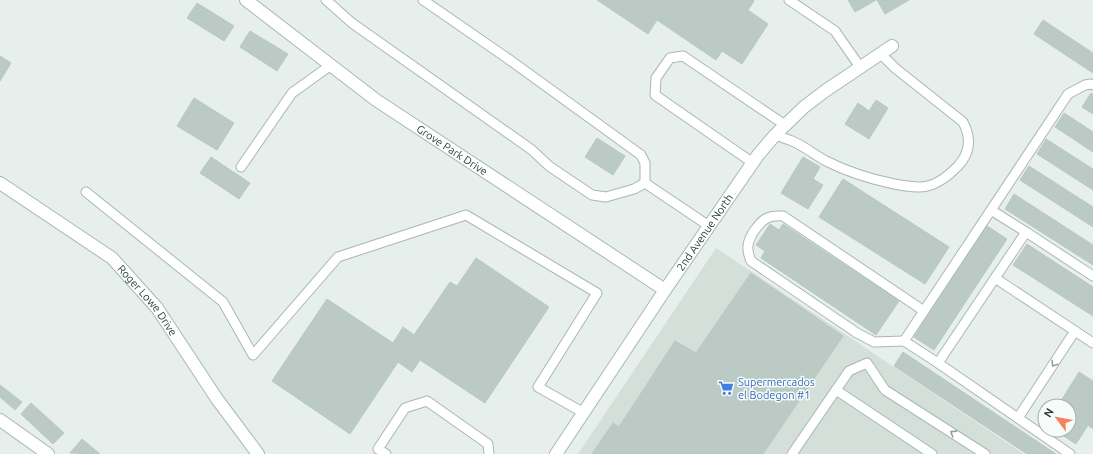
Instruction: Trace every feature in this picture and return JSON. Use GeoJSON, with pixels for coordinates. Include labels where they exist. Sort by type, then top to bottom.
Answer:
{"type":"FeatureCollection","features":[{"type":"Feature","properties":{"kind":"street","name":"Grove Park Drive"},"geometry":{"type":"LineString","coordinates":[[246,0],[376,100],[666,290]]}},
{"type":"Feature","properties":{"kind":"street","name":"2nd Avenue North"},"geometry":{"type":"LineString","coordinates":[[556,454],[753,163],[775,135],[804,107],[892,46]]}},
{"type":"Feature","properties":{"kind":"street","name":"Roger Lowe Drive"},"geometry":{"type":"LineString","coordinates":[[0,183],[112,258],[158,308],[217,400],[258,454]]}},
{"type":"Feature","properties":{"kind":"street"},"geometry":{"type":"LineString","coordinates":[[0,420],[48,454]]}},
{"type":"Feature","properties":{"kind":"lane"},"geometry":{"type":"LineString","coordinates":[[326,0],[352,23],[532,150],[549,166],[592,195],[606,197],[634,189],[645,183]]}},
{"type":"Feature","properties":{"kind":"lane"},"geometry":{"type":"LineString","coordinates":[[423,0],[507,58],[641,155],[645,163],[645,183]]}},
{"type":"Feature","properties":{"kind":"lane"},"geometry":{"type":"LineString","coordinates":[[789,0],[835,31],[860,67]]}},
{"type":"Feature","properties":{"kind":"lane"},"geometry":{"type":"LineString","coordinates":[[775,135],[793,141],[825,160],[865,178],[908,187],[928,186],[947,178],[962,162],[967,152],[970,142],[967,129],[963,122],[895,68],[880,53]]}},
{"type":"Feature","properties":{"kind":"lane"},"geometry":{"type":"LineString","coordinates":[[753,163],[655,95],[656,78],[670,58],[683,56],[785,126]]}},
{"type":"Feature","properties":{"kind":"lane"},"geometry":{"type":"LineString","coordinates":[[241,167],[292,93],[331,65]]}},
{"type":"Feature","properties":{"kind":"lane"},"geometry":{"type":"LineString","coordinates":[[904,341],[1068,94],[1085,85],[1093,85]]}},
{"type":"Feature","properties":{"kind":"lane"},"geometry":{"type":"LineString","coordinates":[[645,183],[710,226]]}},
{"type":"Feature","properties":{"kind":"lane"},"geometry":{"type":"LineString","coordinates":[[86,192],[223,302],[253,355],[338,257],[466,215],[597,293],[538,387],[584,413]]}},
{"type":"Feature","properties":{"kind":"lane"},"geometry":{"type":"LineString","coordinates":[[991,210],[1093,276]]}},
{"type":"Feature","properties":{"kind":"lane"},"geometry":{"type":"LineString","coordinates":[[924,311],[783,216],[775,216],[762,220],[750,238],[747,246],[751,261],[857,334],[874,342],[904,341],[1070,454]]}},
{"type":"Feature","properties":{"kind":"lane"},"geometry":{"type":"LineString","coordinates":[[938,363],[1026,232]]}},
{"type":"Feature","properties":{"kind":"lane"},"geometry":{"type":"LineString","coordinates":[[994,278],[1093,343]]}},
{"type":"Feature","properties":{"kind":"lane"},"geometry":{"type":"LineString","coordinates":[[1018,418],[1075,331]]}},
{"type":"Feature","properties":{"kind":"lane"},"geometry":{"type":"LineString","coordinates":[[792,454],[849,371],[867,363],[885,390],[986,454]]}},
{"type":"Feature","properties":{"kind":"lane"},"geometry":{"type":"LineString","coordinates":[[836,390],[932,454]]}},
{"type":"Feature","properties":{"kind":"lane"},"geometry":{"type":"LineString","coordinates":[[386,454],[378,449],[405,408],[427,401],[488,444],[489,454]]}},
{"type":"Feature","properties":{"kind":"shaded area"},"geometry":{"type":"Polygon","coordinates":[[[716,248],[1024,454],[578,454],[716,248]]]}},
{"type":"Feature","properties":{"kind":"building"},"geometry":{"type":"Polygon","coordinates":[[[597,0],[753,0],[754,1],[748,10],[768,24],[742,64],[722,51],[716,60],[657,20],[648,34],[597,0]]]}},
{"type":"Feature","properties":{"kind":"building"},"geometry":{"type":"Polygon","coordinates":[[[848,0],[876,0],[855,12],[848,0]]]}},
{"type":"Feature","properties":{"kind":"building"},"geometry":{"type":"Polygon","coordinates":[[[877,0],[909,0],[885,14],[877,0]]]}},
{"type":"Feature","properties":{"kind":"building"},"geometry":{"type":"Polygon","coordinates":[[[197,3],[234,26],[224,41],[187,18],[197,3]]]}},
{"type":"Feature","properties":{"kind":"building"},"geometry":{"type":"Polygon","coordinates":[[[1043,20],[1093,53],[1093,73],[1034,34],[1043,20]]]}},
{"type":"Feature","properties":{"kind":"building"},"geometry":{"type":"Polygon","coordinates":[[[250,31],[288,54],[277,71],[240,47],[250,31]]]}},
{"type":"Feature","properties":{"kind":"building"},"geometry":{"type":"Polygon","coordinates":[[[0,56],[11,63],[0,81],[0,56]]]}},
{"type":"Feature","properties":{"kind":"building"},"geometry":{"type":"Polygon","coordinates":[[[1091,93],[1093,94],[1093,114],[1082,107],[1091,93]]]}},
{"type":"Feature","properties":{"kind":"building"},"geometry":{"type":"Polygon","coordinates":[[[194,98],[234,123],[217,150],[177,126],[194,98]]]}},
{"type":"Feature","properties":{"kind":"building"},"geometry":{"type":"Polygon","coordinates":[[[876,100],[888,108],[869,139],[845,124],[858,103],[869,111],[876,100]]]}},
{"type":"Feature","properties":{"kind":"building"},"geometry":{"type":"Polygon","coordinates":[[[1064,113],[1093,132],[1093,152],[1055,127],[1064,113]]]}},
{"type":"Feature","properties":{"kind":"building"},"geometry":{"type":"Polygon","coordinates":[[[597,138],[625,156],[613,175],[585,157],[597,138]]]}},
{"type":"Feature","properties":{"kind":"building"},"geometry":{"type":"Polygon","coordinates":[[[1046,139],[1093,169],[1093,190],[1037,154],[1046,139]]]}},
{"type":"Feature","properties":{"kind":"building"},"geometry":{"type":"Polygon","coordinates":[[[211,157],[250,183],[239,199],[200,173],[211,157]]]}},
{"type":"Feature","properties":{"kind":"building"},"geometry":{"type":"Polygon","coordinates":[[[803,157],[820,167],[813,179],[823,185],[808,209],[781,193],[803,157]]]}},
{"type":"Feature","properties":{"kind":"building"},"geometry":{"type":"Polygon","coordinates":[[[1029,166],[1093,207],[1093,227],[1020,180],[1029,166]]]}},
{"type":"Feature","properties":{"kind":"building"},"geometry":{"type":"Polygon","coordinates":[[[843,179],[949,247],[925,284],[819,217],[843,179]]]}},
{"type":"Feature","properties":{"kind":"building"},"geometry":{"type":"Polygon","coordinates":[[[1014,194],[1093,245],[1093,265],[1005,209],[1014,194]]]}},
{"type":"Feature","properties":{"kind":"building"},"geometry":{"type":"Polygon","coordinates":[[[770,224],[779,230],[783,224],[899,301],[876,335],[761,258],[765,251],[756,245],[770,224]]]}},
{"type":"Feature","properties":{"kind":"building"},"geometry":{"type":"Polygon","coordinates":[[[987,226],[1007,239],[934,350],[914,337],[987,226]]]}},
{"type":"Feature","properties":{"kind":"building"},"geometry":{"type":"Polygon","coordinates":[[[1027,244],[1093,287],[1093,316],[1013,265],[1027,244]]]}},
{"type":"Feature","properties":{"kind":"building"},"geometry":{"type":"Polygon","coordinates":[[[476,258],[549,307],[485,403],[420,360],[412,372],[398,362],[350,434],[272,381],[327,299],[393,343],[403,327],[414,335],[450,282],[457,286],[476,258]]]}},
{"type":"Feature","properties":{"kind":"building","name":"Supermercados el Bodegon #1"},"geometry":{"type":"Polygon","coordinates":[[[751,273],[843,336],[763,454],[592,454],[613,423],[619,427],[675,341],[696,353],[751,273]]]}},
{"type":"Feature","properties":{"kind":"building"},"geometry":{"type":"Polygon","coordinates":[[[903,352],[1056,454],[1027,454],[894,366],[903,352]]]}},
{"type":"Feature","properties":{"kind":"building"},"geometry":{"type":"Polygon","coordinates":[[[1079,372],[1093,381],[1093,429],[1088,425],[1076,444],[1067,438],[1077,438],[1077,398],[1063,398],[1079,372]]]}},
{"type":"Feature","properties":{"kind":"building"},"geometry":{"type":"Polygon","coordinates":[[[0,385],[22,402],[15,410],[0,397],[0,385]]]}},
{"type":"Feature","properties":{"kind":"building"},"geometry":{"type":"Polygon","coordinates":[[[31,403],[64,433],[53,444],[21,414],[31,403]]]}},
{"type":"Feature","properties":{"kind":"building"},"geometry":{"type":"Polygon","coordinates":[[[82,439],[100,454],[70,453],[82,439]]]}},
{"type":"Feature","properties":{"kind":"place","name":"Supermercados el Bodegon #1"},"geometry":{"type":"Point","coordinates":[726,388]}}]}
